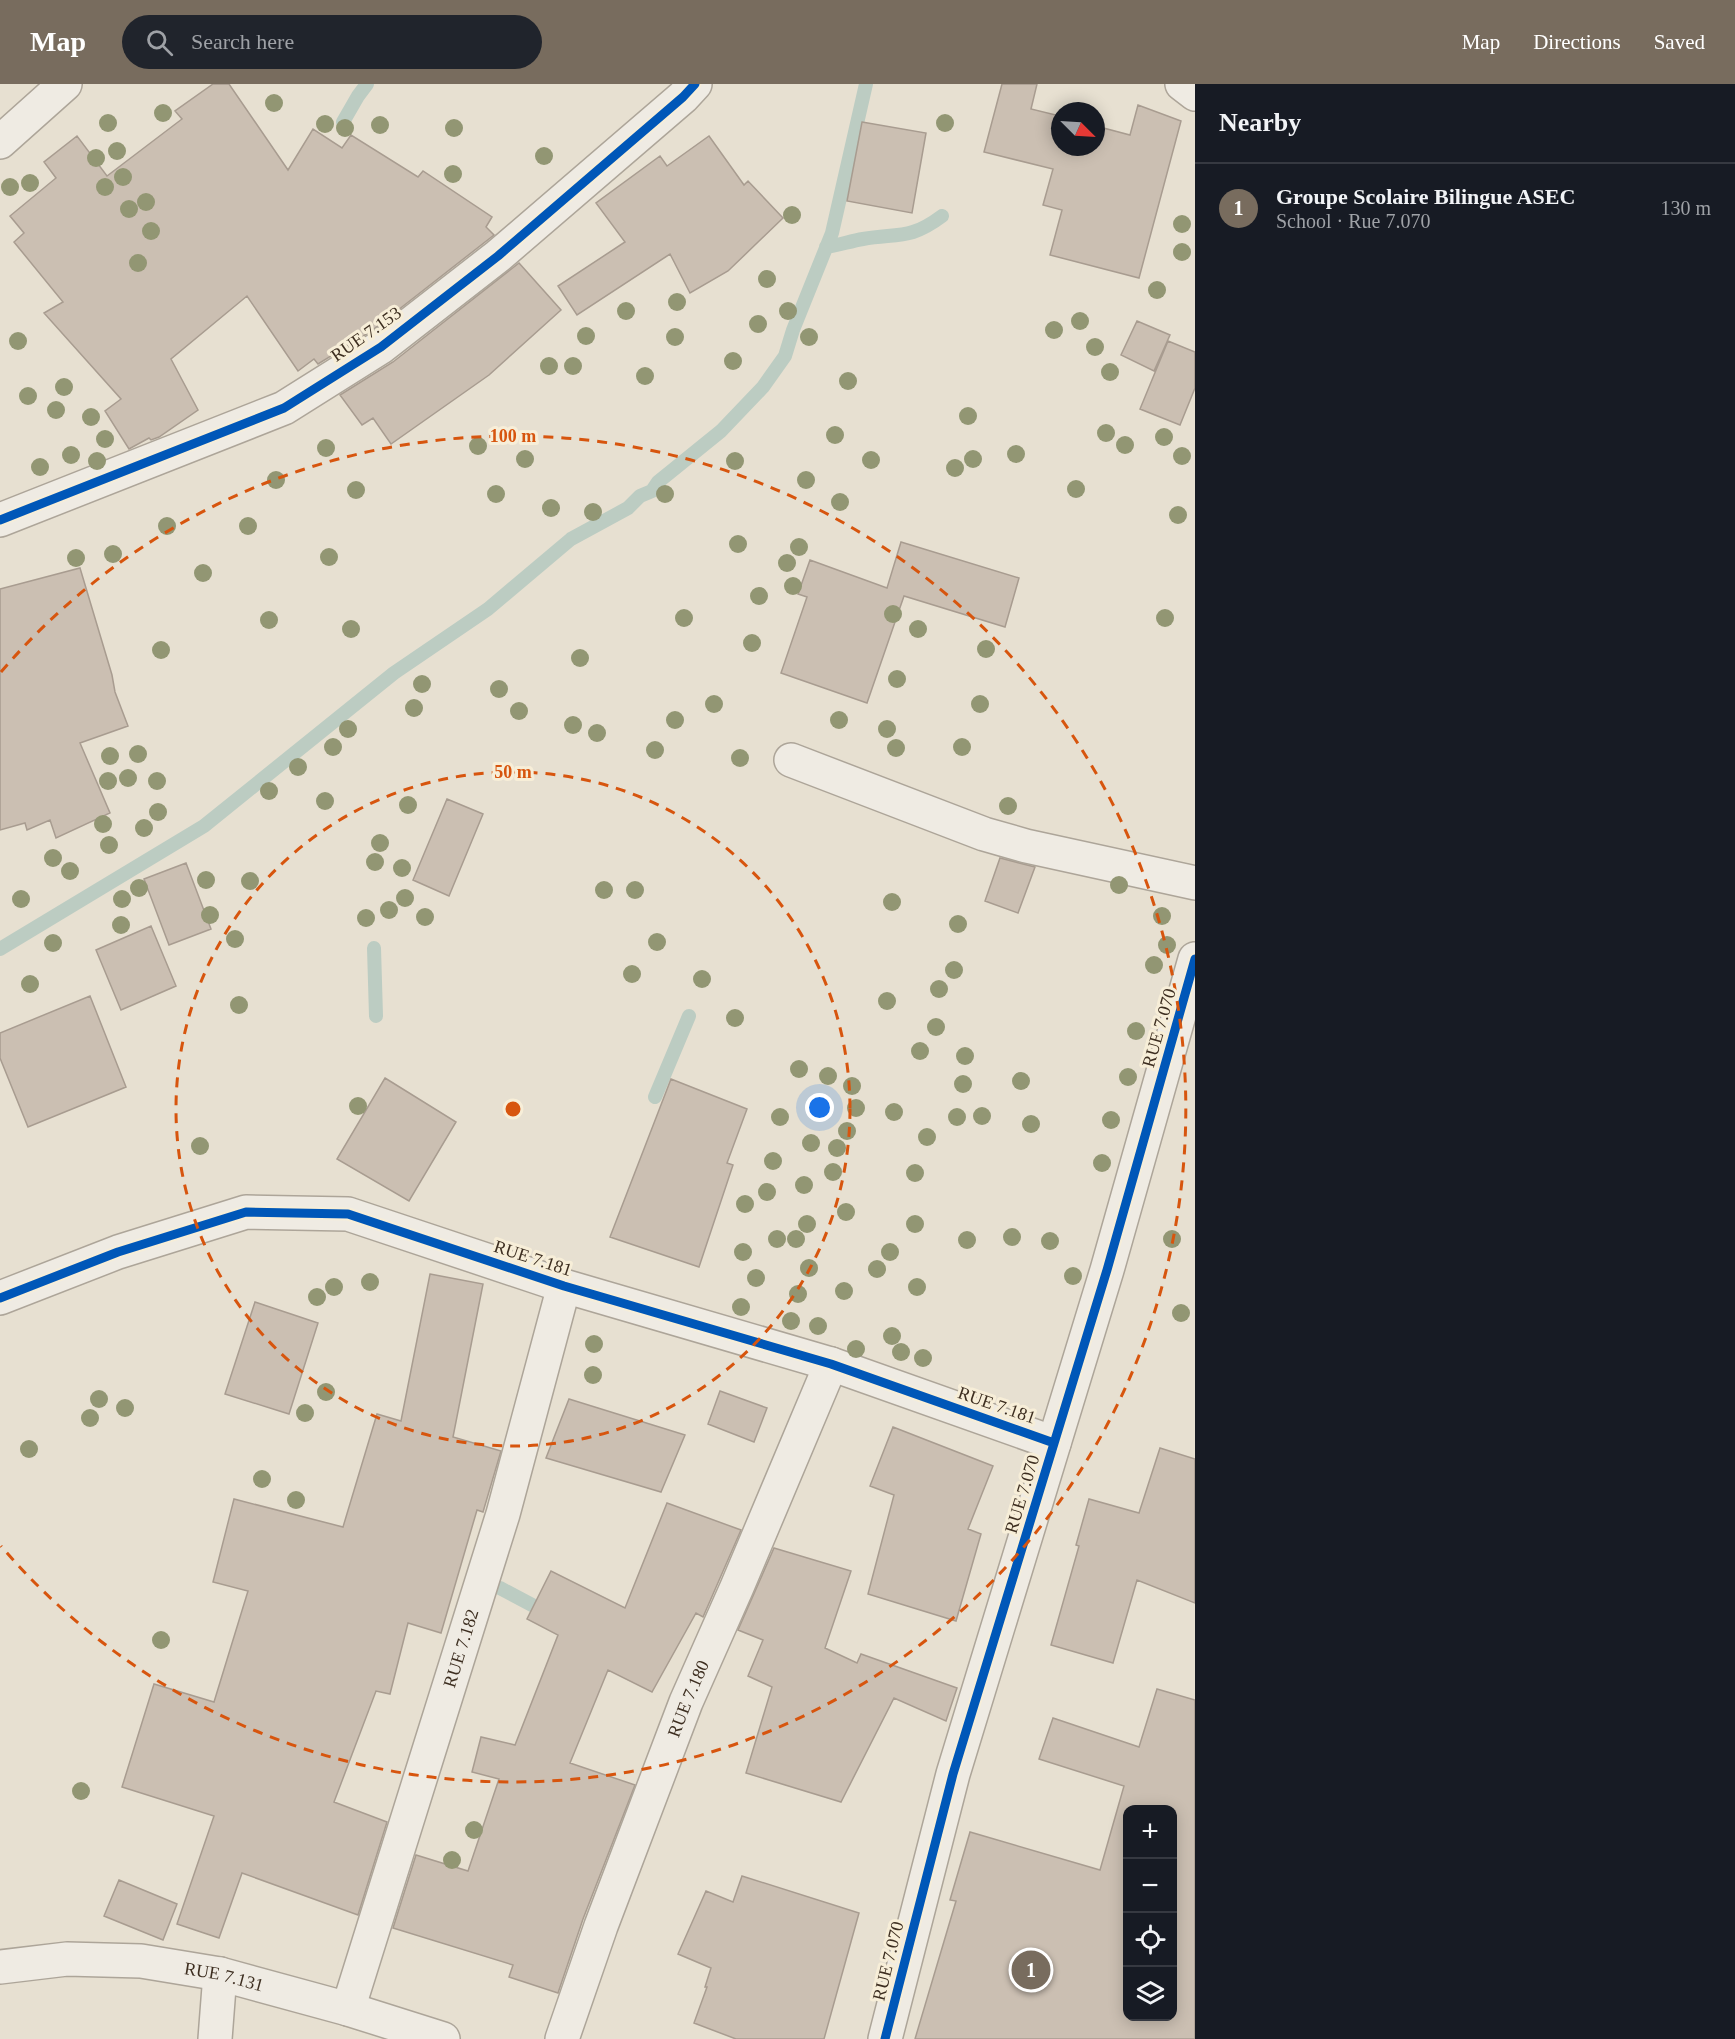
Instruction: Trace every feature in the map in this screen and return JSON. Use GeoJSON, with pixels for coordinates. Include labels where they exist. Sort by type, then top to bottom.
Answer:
{"type":"FeatureCollection","features":[{"type":"Feature","properties":{"kind":"street"},"geometry":{"type":"LineString","coordinates":[[0,142],[65,84]]}},
{"type":"Feature","properties":{"kind":"street","name":"RUE 7.153"},"geometry":{"type":"LineString","coordinates":[[0,520],[284,408],[381,347],[498,256],[683,97],[695,84]]}},
{"type":"Feature","properties":{"kind":"street"},"geometry":{"type":"LineString","coordinates":[[1182,84],[1195,93]]}},
{"type":"Feature","properties":{"kind":"street"},"geometry":{"type":"LineString","coordinates":[[791,760],[984,834],[1026,846],[1195,883]]}},
{"type":"Feature","properties":{"kind":"street","name":"RUE 7.070"},"geometry":{"type":"LineString","coordinates":[[885,2039],[953,1774],[1107,1270],[1195,959]]}},
{"type":"Feature","properties":{"kind":"street","name":"RUE 7.181"},"geometry":{"type":"LineString","coordinates":[[0,1298],[118,1252],[246,1212],[348,1214],[564,1286],[831,1364],[1054,1443]]}},
{"type":"Feature","properties":{"kind":"street","name":"RUE 7.182"},"geometry":{"type":"LineString","coordinates":[[348,2009],[503,1514],[564,1286]]}},
{"type":"Feature","properties":{"kind":"street","name":"RUE 7.180"},"geometry":{"type":"LineString","coordinates":[[562,2039],[601,1926],[686,1702],[831,1364]]}},
{"type":"Feature","properties":{"kind":"street","name":"RUE 7.131"},"geometry":{"type":"LineString","coordinates":[[0,1967],[67,1959],[141,1961],[220,1974],[348,2009],[444,2039]]}},
{"type":"Feature","properties":{"kind":"street"},"geometry":{"type":"LineString","coordinates":[[215,2039],[220,1974]]}},
{"type":"Feature","properties":{"kind":"building"},"geometry":{"type":"Polygon","coordinates":[[[213,84],[229,84],[288,170],[313,129],[342,148],[351,135],[418,177],[423,171],[492,217],[486,227],[494,235],[370,332],[318,364],[314,359],[298,371],[247,296],[171,359],[198,410],[159,437],[151,440],[149,438],[129,449],[105,411],[121,399],[44,313],[63,302],[14,242],[24,233],[10,216],[56,178],[44,162],[77,136],[107,176],[182,119],[175,111],[213,84]]]}},
{"type":"Feature","properties":{"kind":"building"},"geometry":{"type":"Polygon","coordinates":[[[1002,84],[1037,84],[1031,109],[1051,114],[1051,156],[1105,156],[1105,128],[1130,135],[1138,105],[1181,121],[1139,278],[1050,255],[1062,210],[1043,205],[1053,169],[984,152],[1002,84]]]}},
{"type":"Feature","properties":{"kind":"building"},"geometry":{"type":"Polygon","coordinates":[[[862,122],[926,133],[912,213],[847,201],[862,122]]]}},
{"type":"Feature","properties":{"kind":"building"},"geometry":{"type":"Polygon","coordinates":[[[709,136],[744,185],[748,181],[783,218],[728,271],[690,293],[670,254],[577,315],[558,286],[625,242],[596,203],[660,156],[667,166],[709,136]]]}},
{"type":"Feature","properties":{"kind":"building"},"geometry":{"type":"Polygon","coordinates":[[[519,263],[561,310],[489,375],[391,444],[373,418],[362,425],[340,395],[393,362],[519,263]]]}},
{"type":"Feature","properties":{"kind":"building"},"geometry":{"type":"Polygon","coordinates":[[[1137,321],[1170,335],[1154,371],[1121,355],[1137,321]]]}},
{"type":"Feature","properties":{"kind":"building"},"geometry":{"type":"Polygon","coordinates":[[[1168,341],[1195,352],[1195,388],[1180,425],[1140,409],[1168,341]]]}},
{"type":"Feature","properties":{"kind":"building"},"geometry":{"type":"Polygon","coordinates":[[[901,542],[1019,578],[1005,627],[904,596],[867,703],[781,673],[807,597],[798,594],[810,560],[887,588],[901,542]]]}},
{"type":"Feature","properties":{"kind":"building"},"geometry":{"type":"Polygon","coordinates":[[[80,568],[115,692],[128,726],[80,743],[110,813],[56,838],[50,820],[27,830],[25,823],[0,830],[0,589],[80,568]]]}},
{"type":"Feature","properties":{"kind":"building"},"geometry":{"type":"Polygon","coordinates":[[[447,799],[483,814],[449,896],[413,880],[447,799]]]}},
{"type":"Feature","properties":{"kind":"building"},"geometry":{"type":"Polygon","coordinates":[[[1000,858],[1035,867],[1018,913],[985,901],[1000,858]]]}},
{"type":"Feature","properties":{"kind":"building"},"geometry":{"type":"Polygon","coordinates":[[[186,863],[211,929],[169,945],[144,879],[186,863]]]}},
{"type":"Feature","properties":{"kind":"building"},"geometry":{"type":"Polygon","coordinates":[[[151,926],[176,986],[121,1010],[96,950],[151,926]]]}},
{"type":"Feature","properties":{"kind":"building"},"geometry":{"type":"Polygon","coordinates":[[[90,996],[126,1087],[28,1127],[0,1058],[0,1033],[90,996]]]}},
{"type":"Feature","properties":{"kind":"building"},"geometry":{"type":"Polygon","coordinates":[[[385,1078],[456,1122],[409,1201],[337,1159],[385,1078]]]}},
{"type":"Feature","properties":{"kind":"building"},"geometry":{"type":"Polygon","coordinates":[[[671,1079],[747,1109],[727,1163],[733,1165],[699,1267],[610,1237],[671,1079]]]}},
{"type":"Feature","properties":{"kind":"building"},"geometry":{"type":"Polygon","coordinates":[[[430,1274],[483,1284],[453,1437],[501,1451],[483,1512],[477,1510],[441,1633],[408,1623],[390,1694],[376,1691],[334,1802],[387,1822],[358,1915],[242,1873],[219,1938],[177,1924],[214,1816],[122,1787],[154,1684],[214,1702],[248,1591],[213,1582],[234,1499],[343,1527],[377,1414],[401,1421],[430,1274]]]}},
{"type":"Feature","properties":{"kind":"building"},"geometry":{"type":"Polygon","coordinates":[[[255,1302],[318,1323],[289,1414],[225,1394],[255,1302]]]}},
{"type":"Feature","properties":{"kind":"building"},"geometry":{"type":"Polygon","coordinates":[[[720,1391],[767,1408],[754,1442],[708,1424],[720,1391]]]}},
{"type":"Feature","properties":{"kind":"building"},"geometry":{"type":"Polygon","coordinates":[[[569,1399],[685,1435],[661,1492],[546,1458],[569,1399]]]}},
{"type":"Feature","properties":{"kind":"building"},"geometry":{"type":"Polygon","coordinates":[[[893,1427],[993,1466],[968,1529],[981,1534],[956,1621],[868,1594],[894,1495],[870,1486],[893,1427]]]}},
{"type":"Feature","properties":{"kind":"building"},"geometry":{"type":"Polygon","coordinates":[[[1160,1448],[1195,1459],[1195,1603],[1137,1580],[1113,1663],[1051,1645],[1079,1546],[1076,1545],[1089,1499],[1139,1513],[1160,1448]]]}},
{"type":"Feature","properties":{"kind":"building"},"geometry":{"type":"Polygon","coordinates":[[[667,1503],[741,1530],[703,1617],[696,1613],[652,1692],[608,1670],[570,1763],[635,1785],[583,1919],[558,1993],[509,1977],[513,1965],[393,1928],[416,1855],[468,1871],[499,1779],[472,1772],[481,1737],[515,1745],[558,1635],[527,1619],[551,1571],[625,1608],[667,1503]]]}},
{"type":"Feature","properties":{"kind":"building"},"geometry":{"type":"Polygon","coordinates":[[[774,1548],[851,1571],[825,1648],[857,1663],[861,1654],[957,1688],[946,1721],[894,1698],[841,1802],[746,1773],[772,1687],[748,1676],[763,1640],[738,1630],[774,1548]]]}},
{"type":"Feature","properties":{"kind":"building"},"geometry":{"type":"Polygon","coordinates":[[[1157,1689],[1195,1700],[1195,2039],[915,2039],[956,1901],[950,1900],[970,1832],[1100,1870],[1124,1786],[1039,1759],[1053,1718],[1139,1747],[1157,1689]]]}},
{"type":"Feature","properties":{"kind":"building"},"geometry":{"type":"Polygon","coordinates":[[[742,1876],[859,1913],[824,2039],[736,2039],[694,2023],[711,1968],[678,1954],[706,1891],[733,1902],[742,1876]]]}},
{"type":"Feature","properties":{"kind":"building"},"geometry":{"type":"Polygon","coordinates":[[[119,1880],[177,1904],[163,1940],[104,1916],[119,1880]]]}},
{"type":"Feature","properties":{"kind":"waterway"},"geometry":{"type":"LineString","coordinates":[[343,122],[367,84]]}},
{"type":"Feature","properties":{"kind":"waterway"},"geometry":{"type":"LineString","coordinates":[[0,949],[204,826],[394,673],[488,609],[571,539],[628,508],[640,496],[652,491],[658,482],[721,431],[763,387],[785,356],[793,330],[832,233],[866,84]]}},
{"type":"Feature","properties":{"kind":"waterway"},"geometry":{"type":"LineString","coordinates":[[826,247],[912,232],[931,224],[942,216]]}},
{"type":"Feature","properties":{"kind":"waterway"},"geometry":{"type":"LineString","coordinates":[[374,948],[376,1016]]}},
{"type":"Feature","properties":{"kind":"waterway"},"geometry":{"type":"LineString","coordinates":[[655,1097],[689,1016]]}},
{"type":"Feature","properties":{"kind":"waterway"},"geometry":{"type":"LineString","coordinates":[[500,1588],[549,1614]]}},
{"type":"Feature","properties":{"kind":"cycle path"},"geometry":{"type":"LineString","coordinates":[[0,520],[284,408],[381,347],[498,256],[683,97],[695,84]]}},
{"type":"Feature","properties":{"kind":"cycle path"},"geometry":{"type":"LineString","coordinates":[[885,2039],[953,1774],[1107,1270],[1195,959]]}},
{"type":"Feature","properties":{"kind":"cycle path"},"geometry":{"type":"LineString","coordinates":[[0,1298],[118,1252],[246,1212],[348,1214],[564,1286],[831,1364],[1054,1443]]}},
{"type":"Feature","properties":{"kind":"place","name":"Groupe Scolaire Bilingue ASEC"},"geometry":{"type":"Point","coordinates":[1031,1970]}}]}
